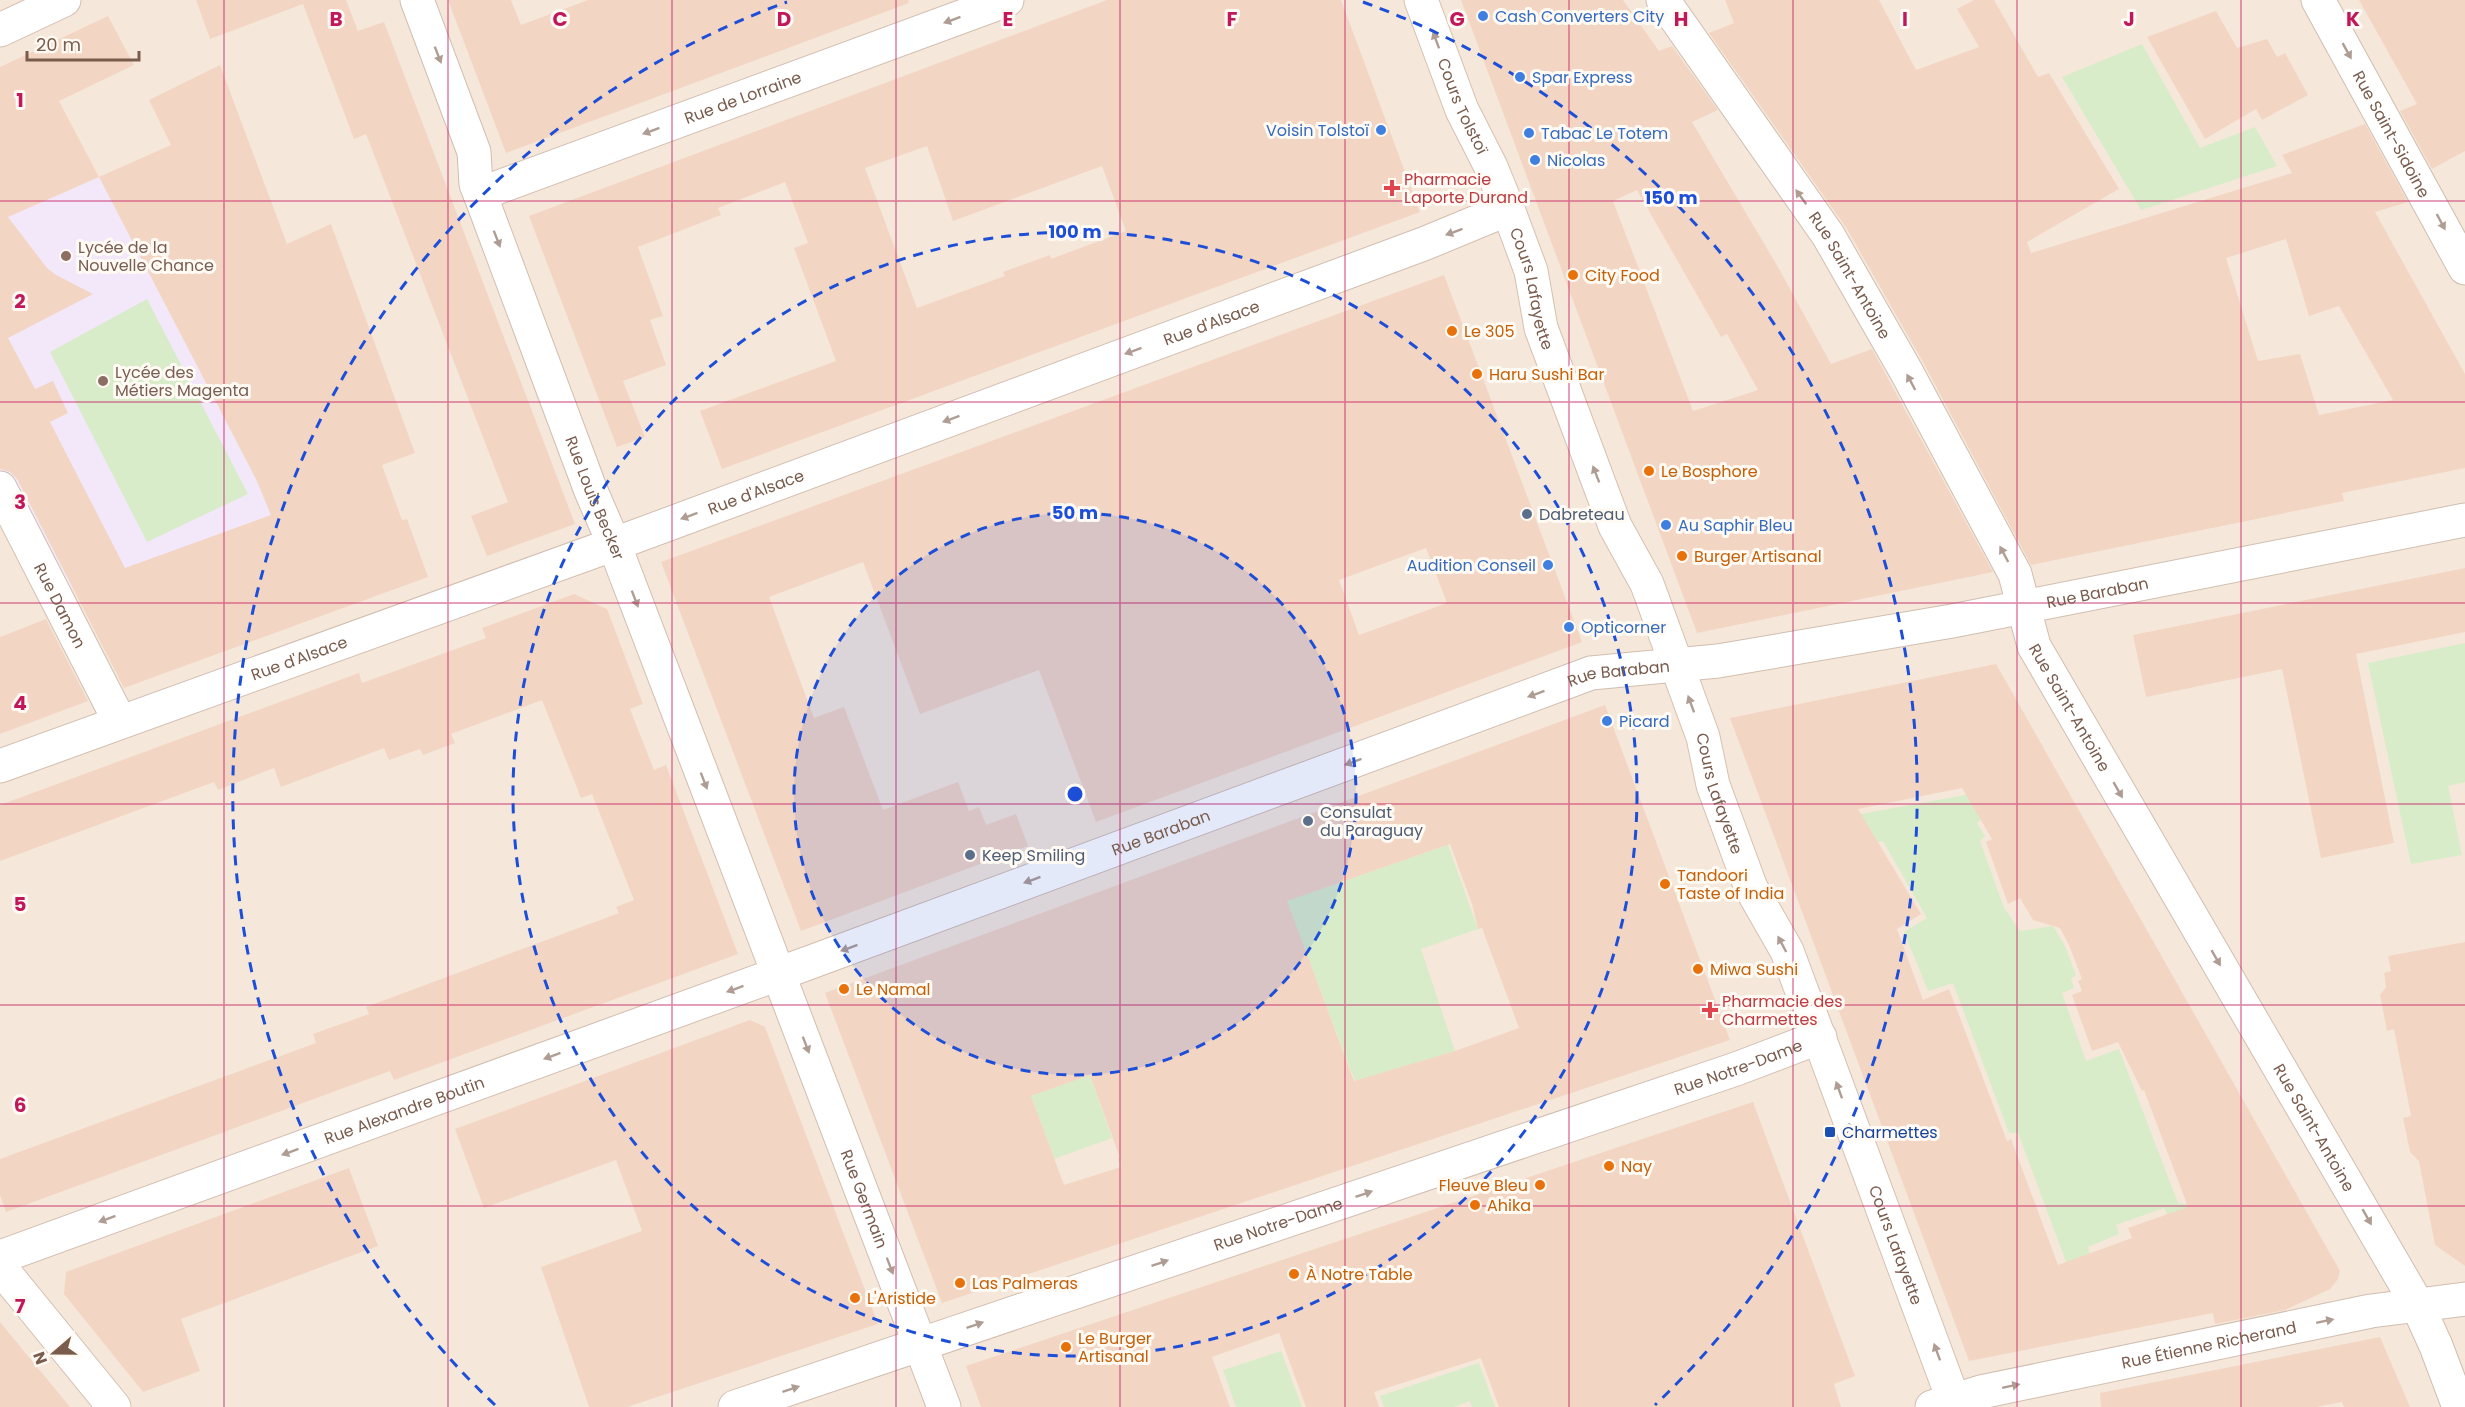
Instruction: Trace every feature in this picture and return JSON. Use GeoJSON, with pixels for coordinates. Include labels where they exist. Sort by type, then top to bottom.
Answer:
{"type":"FeatureCollection","features":[{"type":"Feature","properties":{"kind":"street"},"geometry":{"type":"LineString","coordinates":[[0,30],[64,0]]}},
{"type":"Feature","properties":{"kind":"street","name":"Rue Louis Becker"},"geometry":{"type":"LineString","coordinates":[[417,0],[474,152],[476,184],[587,480],[614,544],[781,982]]}},
{"type":"Feature","properties":{"kind":"street","name":"Rue de Lorraine"},"geometry":{"type":"LineString","coordinates":[[480,194],[1007,0]]}},
{"type":"Feature","properties":{"kind":"street","name":"Cours Tolstoï"},"geometry":{"type":"LineString","coordinates":[[1421,0],[1462,110],[1491,167],[1508,209]]}},
{"type":"Feature","properties":{"kind":"street","name":"Rue Saint-Sidoine"},"geometry":{"type":"LineString","coordinates":[[2318,0],[2465,268]]}},
{"type":"Feature","properties":{"kind":"street","name":"Rue Saint-Antoine"},"geometry":{"type":"LineString","coordinates":[[1668,7],[1828,236],[1906,371],[2015,574],[2034,646],[2417,1304],[2459,1407]]}},
{"type":"Feature","properties":{"kind":"street","name":"Rue d'Alsace"},"geometry":{"type":"LineString","coordinates":[[0,766],[614,544],[1426,243],[1508,209]]}},
{"type":"Feature","properties":{"kind":"street","name":"Cours Lafayette"},"geometry":{"type":"LineString","coordinates":[[1508,209],[1530,271],[1541,327],[1615,526],[1647,584],[1703,737],[1713,785],[1751,888],[1786,951],[1820,1037],[1947,1405]]}},
{"type":"Feature","properties":{"kind":"street","name":"Rue Damon"},"geometry":{"type":"LineString","coordinates":[[0,488],[120,722]]}},
{"type":"Feature","properties":{"kind":"street","name":"Rue Baraban"},"geometry":{"type":"LineString","coordinates":[[810,963],[1591,673],[1718,661],[2023,608],[2465,520]]}},
{"type":"Feature","properties":{"kind":"street","name":"Rue Alexandre Boutin"},"geometry":{"type":"LineString","coordinates":[[0,1257],[781,982],[810,963]]}},
{"type":"Feature","properties":{"kind":"street","name":"Rue Germain"},"geometry":{"type":"LineString","coordinates":[[781,982],[944,1407]]}},
{"type":"Feature","properties":{"kind":"street","name":"Rue Notre-Dame"},"geometry":{"type":"LineString","coordinates":[[735,1407],[1736,1069],[1820,1037]]}},
{"type":"Feature","properties":{"kind":"street"},"geometry":{"type":"LineString","coordinates":[[0,1267],[114,1407]]}},
{"type":"Feature","properties":{"kind":"street","name":"Rue Étienne Richerand"},"geometry":{"type":"LineString","coordinates":[[1947,1405],[2371,1311],[2465,1299]]}},
{"type":"Feature","properties":{"kind":"shaded area"},"geometry":{"type":"Polygon","coordinates":[[[0,0],[2465,0],[2465,1407],[0,1407],[0,0]]]}},
{"type":"Feature","properties":{"kind":"shaded area","name":"Lycée des Métiers Magenta"},"geometry":{"type":"Polygon","coordinates":[[[0,111],[46,200],[99,177],[256,479],[271,515],[63,592],[0,470],[0,111]]]}},
{"type":"Feature","properties":{"kind":"green space"},"geometry":{"type":"Polygon","coordinates":[[[2142,44],[2200,148],[2255,127],[2277,166],[2141,210],[2062,77],[2142,44]]]}},
{"type":"Feature","properties":{"kind":"green space"},"geometry":{"type":"Polygon","coordinates":[[[147,299],[248,494],[147,542],[50,352],[147,299]]]}},
{"type":"Feature","properties":{"kind":"green space"},"geometry":{"type":"Polygon","coordinates":[[[2465,643],[2465,782],[2448,786],[2462,855],[2411,864],[2368,663],[2465,643]]]}},
{"type":"Feature","properties":{"kind":"green space"},"geometry":{"type":"Polygon","coordinates":[[[1976,793],[1988,814],[1977,823],[1985,836],[1980,841],[2004,908],[2020,931],[2053,926],[2065,946],[2076,975],[2071,979],[2074,988],[2062,993],[2086,1061],[2119,1049],[2178,1203],[2192,1205],[2174,1228],[2164,1208],[2116,1225],[2119,1234],[2088,1247],[2092,1262],[2069,1270],[2018,1133],[2009,1133],[1953,983],[1928,991],[1904,932],[1927,918],[1883,841],[1863,846],[1850,816],[1976,793]]]}},
{"type":"Feature","properties":{"kind":"green space"},"geometry":{"type":"Polygon","coordinates":[[[1448,845],[1478,929],[1421,949],[1455,1051],[1355,1081],[1286,901],[1448,845]]]}},
{"type":"Feature","properties":{"kind":"green space"},"geometry":{"type":"Polygon","coordinates":[[[1090,1075],[1112,1138],[1054,1159],[1031,1096],[1090,1075]]]}},
{"type":"Feature","properties":{"kind":"green space"},"geometry":{"type":"Polygon","coordinates":[[[1281,1351],[1302,1407],[1236,1407],[1223,1370],[1281,1351]]]}},
{"type":"Feature","properties":{"kind":"green space"},"geometry":{"type":"Polygon","coordinates":[[[1479,1363],[1495,1407],[1472,1407],[1470,1401],[1454,1407],[1384,1407],[1380,1396],[1479,1363]]]}},
{"type":"Feature","properties":{"kind":"building"},"geometry":{"type":"Polygon","coordinates":[[[196,0],[346,0],[358,31],[384,22],[575,524],[487,556],[471,516],[508,502],[366,134],[354,139],[303,4],[210,39],[196,0]]]}},
{"type":"Feature","properties":{"kind":"building"},"geometry":{"type":"Polygon","coordinates":[[[448,0],[511,0],[521,25],[588,0],[908,0],[909,3],[506,153],[448,0]]]}},
{"type":"Feature","properties":{"kind":"building"},"geometry":{"type":"Polygon","coordinates":[[[1107,0],[1341,0],[1420,212],[722,469],[700,411],[836,361],[794,248],[808,243],[785,182],[718,208],[721,215],[638,247],[663,316],[650,320],[666,365],[623,381],[645,437],[617,447],[529,216],[1107,0]],[[927,146],[865,168],[917,308],[1005,276],[1003,272],[1050,255],[1051,259],[1126,231],[1102,166],[953,221],[927,146]]]}},
{"type":"Feature","properties":{"kind":"building"},"geometry":{"type":"Polygon","coordinates":[[[1461,0],[1623,0],[1659,51],[1672,46],[1718,110],[1692,122],[1778,267],[1831,364],[1872,349],[1993,572],[1697,633],[1461,0]],[[1637,190],[1613,201],[1693,411],[1758,390],[1727,334],[1721,337],[1637,190]]]}},
{"type":"Feature","properties":{"kind":"building"},"geometry":{"type":"Polygon","coordinates":[[[1725,0],[1879,0],[1916,70],[1979,47],[1957,9],[1974,0],[1994,0],[2038,77],[2049,73],[2119,189],[2027,242],[2031,253],[2292,173],[2282,155],[2365,124],[2408,202],[2375,212],[2465,374],[2465,468],[2342,493],[2344,501],[2031,565],[1923,362],[1847,229],[1709,33],[1734,23],[1725,0]],[[2286,239],[2226,258],[2258,361],[2300,354],[2319,415],[2393,400],[2339,306],[2309,316],[2286,239]]]}},
{"type":"Feature","properties":{"kind":"building"},"geometry":{"type":"Polygon","coordinates":[[[2359,0],[2465,0],[2465,151],[2432,169],[2400,111],[2417,104],[2359,0]]]}},
{"type":"Feature","properties":{"kind":"building"},"geometry":{"type":"Polygon","coordinates":[[[2216,11],[2237,48],[2267,39],[2277,57],[2285,53],[2308,95],[2262,120],[2256,109],[2205,139],[2147,37],[2216,11]]]}},
{"type":"Feature","properties":{"kind":"building"},"geometry":{"type":"Polygon","coordinates":[[[108,16],[134,65],[59,101],[99,177],[171,145],[149,100],[220,65],[287,244],[331,224],[415,453],[382,465],[402,520],[407,519],[428,577],[124,688],[17,479],[10,472],[0,469],[0,67],[108,16]],[[99,177],[8,217],[47,268],[93,294],[8,338],[35,389],[53,381],[68,413],[50,422],[125,568],[271,515],[256,479],[99,177]]]}},
{"type":"Feature","properties":{"kind":"building"},"geometry":{"type":"Polygon","coordinates":[[[1444,275],[1582,642],[1096,822],[1039,670],[920,714],[863,562],[769,597],[814,718],[844,707],[883,810],[958,782],[969,811],[979,807],[986,825],[1016,814],[1028,846],[801,931],[661,562],[1444,275]],[[1426,548],[1339,580],[1359,635],[1447,603],[1426,548]]]}},
{"type":"Feature","properties":{"kind":"building"},"geometry":{"type":"Polygon","coordinates":[[[2465,568],[2465,632],[2356,654],[2394,843],[2321,858],[2282,669],[2146,697],[2133,635],[2465,568]]]}},
{"type":"Feature","properties":{"kind":"building"},"geometry":{"type":"Polygon","coordinates":[[[574,594],[607,609],[643,704],[630,709],[654,770],[666,765],[738,954],[394,1080],[390,1071],[6,1212],[0,1195],[0,1159],[316,1043],[313,1034],[369,1014],[366,1007],[619,913],[616,907],[634,900],[592,794],[581,798],[542,700],[451,734],[455,743],[423,755],[420,749],[389,760],[384,748],[281,787],[274,768],[218,790],[214,782],[0,861],[0,805],[359,673],[362,683],[486,638],[482,628],[574,594]]]}},
{"type":"Feature","properties":{"kind":"building"},"geometry":{"type":"Polygon","coordinates":[[[46,619],[88,701],[0,734],[0,637],[46,619]]]}},
{"type":"Feature","properties":{"kind":"building"},"geometry":{"type":"Polygon","coordinates":[[[1996,664],[2340,1271],[2338,1279],[2330,1289],[2285,1310],[2215,1324],[2213,1313],[1969,1361],[1730,718],[1996,664]],[[1962,788],[1858,809],[1921,914],[1897,929],[1923,1000],[1949,989],[2007,1141],[2011,1139],[2058,1265],[2132,1238],[2128,1228],[2188,1207],[2144,1090],[2142,1091],[2118,1042],[2092,1051],[2072,995],[2082,991],[2078,981],[2082,979],[2060,928],[2033,920],[2020,898],[2008,904],[1986,842],[1992,839],[1962,788]]]}},
{"type":"Feature","properties":{"kind":"building"},"geometry":{"type":"Polygon","coordinates":[[[1605,705],[1730,1040],[942,1303],[825,993],[1605,705]],[[1450,844],[1287,901],[1354,1081],[1455,1051],[1519,1028],[1482,928],[1478,929],[1472,904],[1450,844]],[[1090,1075],[1031,1096],[1064,1185],[1121,1167],[1118,1158],[1120,1158],[1090,1075]]]}},
{"type":"Feature","properties":{"kind":"building"},"geometry":{"type":"Polygon","coordinates":[[[2465,942],[2465,1266],[2435,1245],[2419,1161],[2410,1152],[2403,1118],[2411,1116],[2394,1029],[2387,1031],[2380,995],[2386,987],[2384,973],[2391,971],[2388,956],[2465,942]]]}},
{"type":"Feature","properties":{"kind":"building"},"geometry":{"type":"Polygon","coordinates":[[[750,1020],[765,1027],[878,1324],[627,1407],[589,1407],[541,1267],[642,1231],[616,1160],[484,1208],[455,1129],[750,1020]]]}},
{"type":"Feature","properties":{"kind":"building"},"geometry":{"type":"Polygon","coordinates":[[[1753,1102],[1855,1376],[1834,1384],[1841,1407],[1499,1407],[1481,1358],[1374,1392],[1379,1407],[1306,1407],[1279,1333],[1212,1357],[1230,1407],[981,1407],[966,1366],[1753,1102]]]}},
{"type":"Feature","properties":{"kind":"building"},"geometry":{"type":"Polygon","coordinates":[[[349,1168],[378,1246],[181,1319],[200,1371],[143,1392],[64,1294],[66,1272],[349,1168]]]}},
{"type":"Feature","properties":{"kind":"building"},"geometry":{"type":"Polygon","coordinates":[[[0,1322],[70,1407],[0,1407],[0,1322]]]}},
{"type":"Feature","properties":{"kind":"building"},"geometry":{"type":"Polygon","coordinates":[[[2380,1337],[2410,1407],[2344,1407],[2342,1402],[2316,1407],[2101,1407],[2100,1393],[2380,1337]]]}},
{"type":"Feature","properties":{"kind":"place","name":"Cash Converters City"},"geometry":{"type":"Point","coordinates":[1483,16]}},
{"type":"Feature","properties":{"kind":"place","name":"Spar Express"},"geometry":{"type":"Point","coordinates":[1520,77]}},
{"type":"Feature","properties":{"kind":"place","name":"Voisin Tolstoï"},"geometry":{"type":"Point","coordinates":[1381,130]}},
{"type":"Feature","properties":{"kind":"place","name":"Tabac Le Totem"},"geometry":{"type":"Point","coordinates":[1529,133]}},
{"type":"Feature","properties":{"kind":"place","name":"Nicolas"},"geometry":{"type":"Point","coordinates":[1535,160]}},
{"type":"Feature","properties":{"kind":"place","name":"Pharmacie Laporte Durand"},"geometry":{"type":"Point","coordinates":[1392,188]}},
{"type":"Feature","properties":{"kind":"place","name":"Lycée de la Nouvelle Chance"},"geometry":{"type":"Point","coordinates":[66,256]}},
{"type":"Feature","properties":{"kind":"place","name":"City Food"},"geometry":{"type":"Point","coordinates":[1573,275]}},
{"type":"Feature","properties":{"kind":"place","name":"Le 305"},"geometry":{"type":"Point","coordinates":[1452,331]}},
{"type":"Feature","properties":{"kind":"place","name":"Haru Sushi Bar"},"geometry":{"type":"Point","coordinates":[1477,374]}},
{"type":"Feature","properties":{"kind":"place","name":"Lycée des Métiers Magenta"},"geometry":{"type":"Point","coordinates":[103,381]}},
{"type":"Feature","properties":{"kind":"place","name":"Le Bosphore"},"geometry":{"type":"Point","coordinates":[1649,471]}},
{"type":"Feature","properties":{"kind":"place","name":"Dabreteau"},"geometry":{"type":"Point","coordinates":[1527,514]}},
{"type":"Feature","properties":{"kind":"place","name":"Au Saphir Bleu"},"geometry":{"type":"Point","coordinates":[1666,525]}},
{"type":"Feature","properties":{"kind":"place","name":"Burger Artisanal"},"geometry":{"type":"Point","coordinates":[1682,556]}},
{"type":"Feature","properties":{"kind":"place","name":"Audition Conseil"},"geometry":{"type":"Point","coordinates":[1548,565]}},
{"type":"Feature","properties":{"kind":"place","name":"Opticorner"},"geometry":{"type":"Point","coordinates":[1569,627]}},
{"type":"Feature","properties":{"kind":"place","name":"Picard"},"geometry":{"type":"Point","coordinates":[1607,721]}},
{"type":"Feature","properties":{"kind":"place","name":"Consulat du Paraguay"},"geometry":{"type":"Point","coordinates":[1308,821]}},
{"type":"Feature","properties":{"kind":"place","name":"Keep Smiling"},"geometry":{"type":"Point","coordinates":[970,855]}},
{"type":"Feature","properties":{"kind":"place","name":"Tandoori Taste of India"},"geometry":{"type":"Point","coordinates":[1665,884]}},
{"type":"Feature","properties":{"kind":"place","name":"Miwa Sushi"},"geometry":{"type":"Point","coordinates":[1698,969]}},
{"type":"Feature","properties":{"kind":"place","name":"Le Namal"},"geometry":{"type":"Point","coordinates":[844,989]}},
{"type":"Feature","properties":{"kind":"place","name":"Pharmacie des Charmettes"},"geometry":{"type":"Point","coordinates":[1710,1010]}},
{"type":"Feature","properties":{"kind":"place","name":"Charmettes"},"geometry":{"type":"Point","coordinates":[1830,1132]}},
{"type":"Feature","properties":{"kind":"place","name":"Nay"},"geometry":{"type":"Point","coordinates":[1609,1166]}},
{"type":"Feature","properties":{"kind":"place","name":"Fleuve Bleu"},"geometry":{"type":"Point","coordinates":[1540,1185]}},
{"type":"Feature","properties":{"kind":"place","name":"Ahika"},"geometry":{"type":"Point","coordinates":[1475,1205]}},
{"type":"Feature","properties":{"kind":"place","name":"À Notre Table"},"geometry":{"type":"Point","coordinates":[1294,1274]}},
{"type":"Feature","properties":{"kind":"place","name":"Las Palmeras"},"geometry":{"type":"Point","coordinates":[960,1283]}},
{"type":"Feature","properties":{"kind":"place","name":"L'Aristide"},"geometry":{"type":"Point","coordinates":[855,1298]}},
{"type":"Feature","properties":{"kind":"place","name":"Le Burger Artisanal"},"geometry":{"type":"Point","coordinates":[1066,1347]}}]}
